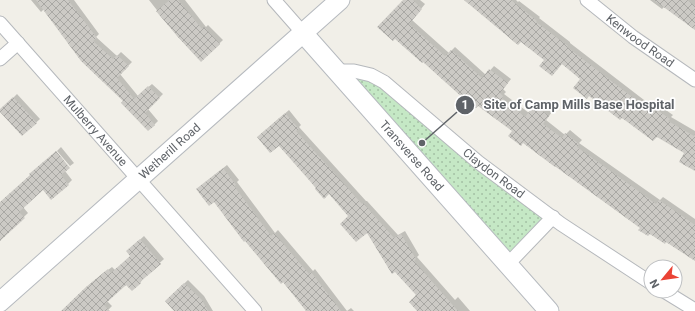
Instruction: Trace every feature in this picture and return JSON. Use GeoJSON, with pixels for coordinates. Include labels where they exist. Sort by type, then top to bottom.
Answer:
{"type":"FeatureCollection","features":[{"type":"Feature","properties":{"kind":"street","name":"Transverse Road"},"geometry":{"type":"LineString","coordinates":[[274,0],[550,311]]}},
{"type":"Feature","properties":{"kind":"street","name":"Wetherill Road"},"geometry":{"type":"LineString","coordinates":[[0,302],[340,0]]}},
{"type":"Feature","properties":{"kind":"street","name":"Kenwood Road"},"geometry":{"type":"LineString","coordinates":[[587,0],[634,38],[695,80]]}},
{"type":"Feature","properties":{"kind":"street","name":"Mulberry Avenue"},"geometry":{"type":"LineString","coordinates":[[0,23],[255,311]]}},
{"type":"Feature","properties":{"kind":"street"},"geometry":{"type":"LineString","coordinates":[[0,59],[18,43]]}},
{"type":"Feature","properties":{"kind":"street","name":"Claydon Road"},"geometry":{"type":"LineString","coordinates":[[337,71],[354,71],[371,75],[384,82],[478,162],[553,217],[643,279]]}},
{"type":"Feature","properties":{"kind":"street"},"geometry":{"type":"LineString","coordinates":[[508,264],[553,217]]}},
{"type":"Feature","properties":{"kind":"street"},"geometry":{"type":"LineString","coordinates":[[677,299],[695,310]]}},
{"type":"Feature","properties":{"kind":"green space"},"geometry":{"type":"Polygon","coordinates":[[[337,70],[371,75],[553,217],[508,263],[337,70]]]}},
{"type":"Feature","properties":{"kind":"building"},"geometry":{"type":"Polygon","coordinates":[[[36,0],[68,0],[97,38],[93,41],[113,59],[117,55],[129,66],[117,78],[134,99],[148,86],[160,98],[145,113],[155,125],[148,131],[121,103],[123,101],[81,61],[36,0]]]}},
{"type":"Feature","properties":{"kind":"building"},"geometry":{"type":"Polygon","coordinates":[[[170,0],[178,0],[202,29],[204,27],[220,44],[201,62],[156,11],[170,0]]]}},
{"type":"Feature","properties":{"kind":"building"},"geometry":{"type":"Polygon","coordinates":[[[403,0],[413,0],[422,9],[409,24],[445,56],[451,50],[482,78],[489,69],[508,83],[500,93],[503,96],[502,98],[525,117],[534,105],[549,116],[543,124],[562,138],[565,133],[579,144],[577,147],[656,204],[659,200],[695,225],[695,261],[666,242],[665,244],[650,234],[648,236],[638,230],[640,228],[523,143],[521,146],[508,136],[512,131],[478,106],[476,108],[464,99],[423,62],[422,63],[395,39],[393,41],[377,27],[403,0]]]}},
{"type":"Feature","properties":{"kind":"building"},"geometry":{"type":"Polygon","coordinates":[[[464,0],[511,0],[537,21],[536,22],[568,46],[567,47],[653,113],[656,109],[670,119],[668,121],[694,136],[695,134],[695,171],[679,162],[684,153],[657,137],[653,141],[622,118],[620,120],[589,96],[587,99],[573,88],[580,79],[562,64],[552,76],[539,66],[544,60],[521,42],[518,45],[464,0]]]}},
{"type":"Feature","properties":{"kind":"building"},"geometry":{"type":"Polygon","coordinates":[[[654,0],[687,0],[695,6],[695,30],[654,0]]]}},
{"type":"Feature","properties":{"kind":"building"},"geometry":{"type":"Polygon","coordinates":[[[13,97],[37,123],[22,136],[0,112],[0,109],[13,97]]]}},
{"type":"Feature","properties":{"kind":"building"},"geometry":{"type":"Polygon","coordinates":[[[285,113],[299,129],[296,131],[394,238],[401,234],[416,259],[414,261],[458,311],[417,311],[409,302],[416,295],[395,272],[392,274],[367,233],[356,242],[340,224],[348,216],[329,194],[324,199],[279,146],[270,153],[257,137],[285,113]]]}},
{"type":"Feature","properties":{"kind":"building"},"geometry":{"type":"Polygon","coordinates":[[[56,151],[70,168],[61,175],[69,185],[51,200],[43,190],[19,212],[25,218],[0,241],[0,202],[56,151]]]}},
{"type":"Feature","properties":{"kind":"building"},"geometry":{"type":"Polygon","coordinates":[[[223,168],[236,185],[234,186],[271,236],[274,233],[309,274],[311,272],[341,311],[306,311],[283,282],[281,284],[245,241],[244,242],[214,202],[209,206],[196,189],[223,168]]]}},
{"type":"Feature","properties":{"kind":"building"},"geometry":{"type":"Polygon","coordinates":[[[140,239],[161,264],[140,282],[141,283],[132,291],[126,285],[104,305],[110,311],[61,311],[86,287],[108,269],[111,273],[130,256],[126,251],[140,239]]]}},
{"type":"Feature","properties":{"kind":"building"},"geometry":{"type":"Polygon","coordinates":[[[184,283],[202,300],[208,311],[174,311],[165,301],[184,283]]]}},
{"type":"Feature","properties":{"kind":"place","name":"Site of Camp Mills Base Hospital"},"geometry":{"type":"Point","coordinates":[422,143]}}]}
